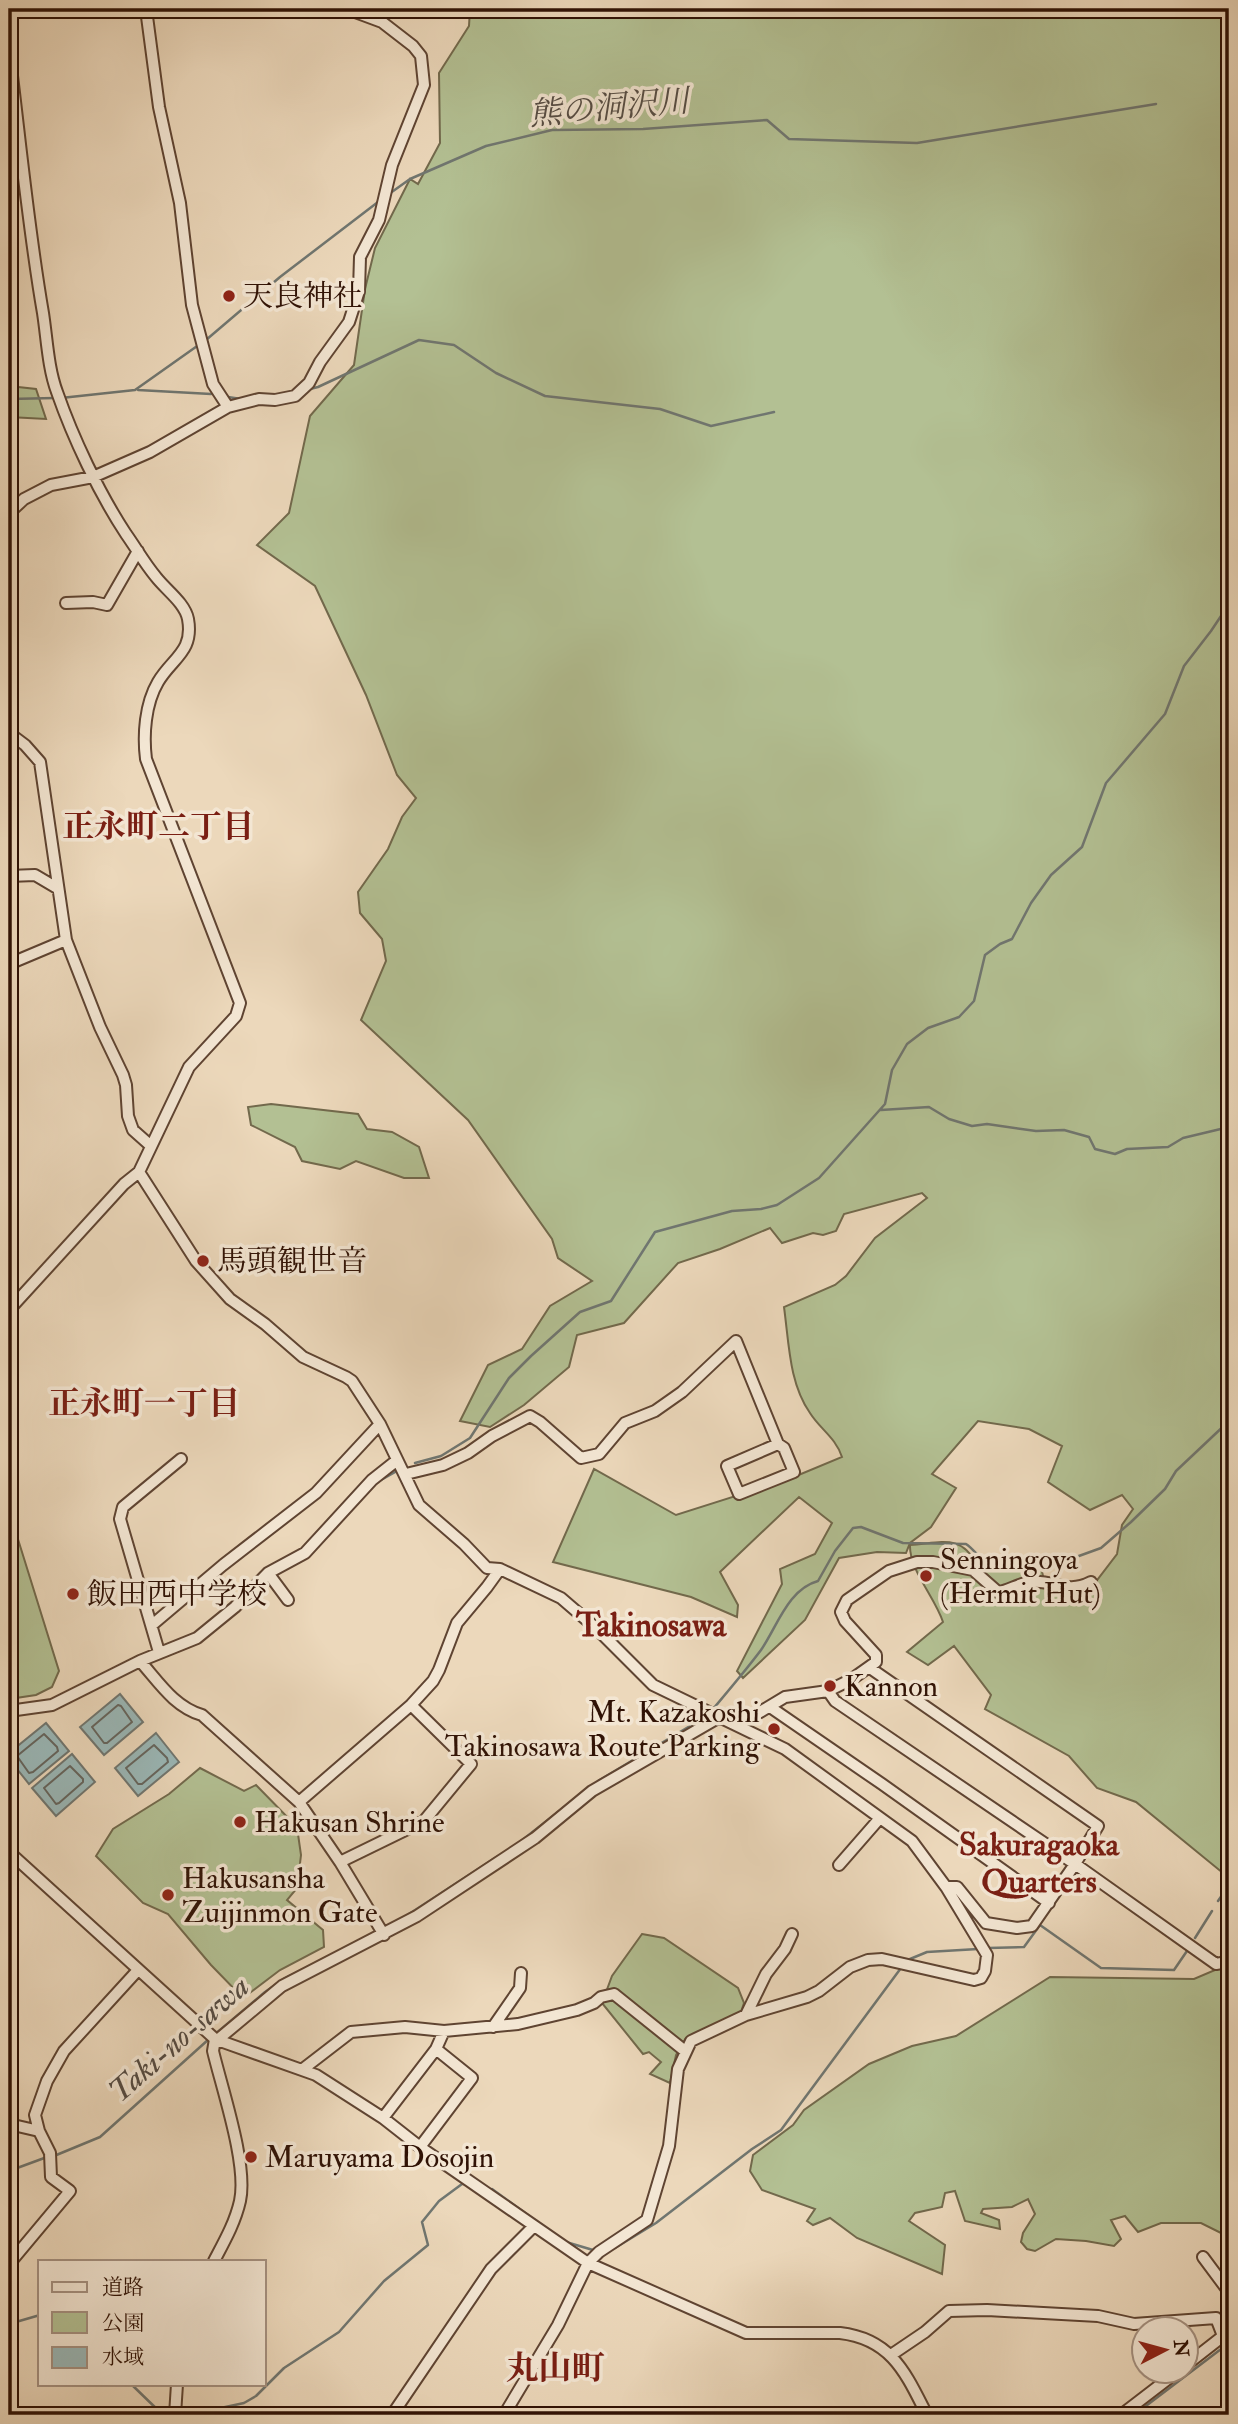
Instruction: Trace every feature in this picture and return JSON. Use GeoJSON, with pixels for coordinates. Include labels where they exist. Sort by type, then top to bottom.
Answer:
{"type":"FeatureCollection","features":[{"type":"Feature","properties":{"kind":"street"},"geometry":{"type":"LineString","coordinates":[[146,9],[159,107],[180,203],[192,305],[213,384],[228,407]]}},
{"type":"Feature","properties":{"kind":"street"},"geometry":{"type":"LineString","coordinates":[[9,513],[24,499],[51,485],[93,477],[150,452],[228,407],[259,399],[275,400],[295,396],[309,383],[320,362],[349,322],[359,290],[360,257],[376,228],[392,165],[424,85],[421,56],[413,46],[382,22],[347,9]]}},
{"type":"Feature","properties":{"kind":"street"},"geometry":{"type":"LineString","coordinates":[[9,51],[36,272],[56,390],[93,477],[138,551],[188,617],[187,647],[156,685],[147,716],[144,743],[146,759],[240,1003],[236,1016],[189,1067],[139,1172],[124,1184],[9,1311]]}},
{"type":"Feature","properties":{"kind":"street"},"geometry":{"type":"LineString","coordinates":[[66,603],[93,602],[107,605],[138,551]]}},
{"type":"Feature","properties":{"kind":"street"},"geometry":{"type":"LineString","coordinates":[[9,733],[25,744],[40,762],[66,940],[100,1027],[123,1075],[128,1116],[133,1130],[151,1146]]}},
{"type":"Feature","properties":{"kind":"street"},"geometry":{"type":"LineString","coordinates":[[9,876],[35,875],[57,888]]}},
{"type":"Feature","properties":{"kind":"street"},"geometry":{"type":"LineString","coordinates":[[9,964],[66,940]]}},
{"type":"Feature","properties":{"kind":"street"},"geometry":{"type":"LineString","coordinates":[[139,1172],[196,1261],[230,1299],[265,1324],[303,1357],[346,1377],[380,1424],[419,1505],[487,1568],[500,1569],[561,1598],[597,1629],[653,1685],[785,1749],[912,1841],[946,1886],[986,1955],[988,1965],[981,1978],[974,1980],[882,1959],[868,1960],[850,1967],[807,1997],[746,2014],[691,2041],[678,2069],[669,2146],[647,2220],[599,2252],[588,2263],[558,2325],[504,2415]]}},
{"type":"Feature","properties":{"kind":"street"},"geometry":{"type":"LineString","coordinates":[[406,1474],[443,1465],[530,1416],[581,1458],[599,1454],[625,1423],[655,1411],[682,1392],[736,1341],[778,1444],[784,1448],[794,1472],[739,1494],[727,1466],[778,1444]]}},
{"type":"Feature","properties":{"kind":"street"},"geometry":{"type":"LineString","coordinates":[[152,1625],[223,1565],[316,1493],[380,1424]]}},
{"type":"Feature","properties":{"kind":"street"},"geometry":{"type":"LineString","coordinates":[[159,1652],[120,1519],[122,1507],[181,1458]]}},
{"type":"Feature","properties":{"kind":"street"},"geometry":{"type":"LineString","coordinates":[[9,1711],[52,1705],[159,1652],[197,1638],[235,1607],[268,1573],[305,1553],[372,1480],[397,1461]]}},
{"type":"Feature","properties":{"kind":"street"},"geometry":{"type":"LineString","coordinates":[[733,1723],[750,1718],[785,1698],[828,1691],[870,1668],[876,1662],[876,1655],[845,1621],[841,1612],[847,1600],[897,1567],[926,1562],[965,1567],[978,1573],[998,1592],[1031,1582],[1071,1589],[1081,1588],[1091,1582]]}},
{"type":"Feature","properties":{"kind":"street"},"geometry":{"type":"LineString","coordinates":[[299,1802],[411,1706],[433,1681],[457,1623],[500,1569]]}},
{"type":"Feature","properties":{"kind":"street"},"geometry":{"type":"LineString","coordinates":[[268,1573],[288,1600]]}},
{"type":"Feature","properties":{"kind":"street"},"geometry":{"type":"LineString","coordinates":[[140,1661],[176,1702],[189,1711],[202,1715],[299,1802],[340,1862],[384,1935]]}},
{"type":"Feature","properties":{"kind":"street"},"geometry":{"type":"LineString","coordinates":[[870,1668],[1098,1826],[1032,1926],[1017,1928],[986,1923],[957,1887],[946,1886]]}},
{"type":"Feature","properties":{"kind":"street"},"geometry":{"type":"LineString","coordinates":[[828,1691],[835,1701],[1075,1864],[1216,1964],[1227,1962],[1229,1958]]}},
{"type":"Feature","properties":{"kind":"street"},"geometry":{"type":"LineString","coordinates":[[340,1862],[424,1821],[471,1763],[411,1706]]}},
{"type":"Feature","properties":{"kind":"street"},"geometry":{"type":"LineString","coordinates":[[770,1707],[1049,1903]]}},
{"type":"Feature","properties":{"kind":"street"},"geometry":{"type":"LineString","coordinates":[[213,2037],[282,1986],[384,1935],[427,1910],[524,1846],[592,1791],[718,1718]]}},
{"type":"Feature","properties":{"kind":"street"},"geometry":{"type":"LineString","coordinates":[[839,1865],[880,1818]]}},
{"type":"Feature","properties":{"kind":"street"},"geometry":{"type":"LineString","coordinates":[[9,1852],[213,2037],[303,2069],[383,2118],[420,2147],[588,2263],[746,2333],[854,2335],[867,2340],[891,2355],[910,2382],[927,2415]]}},
{"type":"Feature","properties":{"kind":"street"},"geometry":{"type":"LineString","coordinates":[[746,2014],[766,1973],[785,1949],[792,1934]]}},
{"type":"Feature","properties":{"kind":"street"},"geometry":{"type":"LineString","coordinates":[[9,2264],[70,2191],[51,2177],[51,2156],[39,2131],[35,2115],[37,2107],[64,2051],[138,1970]]}},
{"type":"Feature","properties":{"kind":"street"},"geometry":{"type":"LineString","coordinates":[[493,2027],[520,1988],[521,1973]]}},
{"type":"Feature","properties":{"kind":"street"},"geometry":{"type":"LineString","coordinates":[[303,2069],[351,2032],[405,2027],[444,2031],[518,2024],[577,2010],[601,1997],[614,1994],[685,2051]]}},
{"type":"Feature","properties":{"kind":"street"},"geometry":{"type":"LineString","coordinates":[[383,2118],[436,2049],[444,2031]]}},
{"type":"Feature","properties":{"kind":"street"},"geometry":{"type":"LineString","coordinates":[[213,2037],[213,2051],[239,2158],[241,2198],[232,2227],[215,2260]]}},
{"type":"Feature","properties":{"kind":"street"},"geometry":{"type":"LineString","coordinates":[[420,2147],[472,2078],[436,2049]]}},
{"type":"Feature","properties":{"kind":"street"},"geometry":{"type":"LineString","coordinates":[[9,2124],[39,2131]]}},
{"type":"Feature","properties":{"kind":"street"},"geometry":{"type":"LineString","coordinates":[[392,2415],[491,2269],[534,2226]]}},
{"type":"Feature","properties":{"kind":"street"},"geometry":{"type":"LineString","coordinates":[[1203,2257],[1229,2291]]}},
{"type":"Feature","properties":{"kind":"street"},"geometry":{"type":"LineString","coordinates":[[891,2355],[925,2332],[949,2311],[988,2310],[1098,2316],[1134,2324],[1216,2318],[1226,2334],[1200,2354]]}},
{"type":"Feature","properties":{"kind":"street"},"geometry":{"type":"LineString","coordinates":[[175,2415],[177,2386]]}},
{"type":"Feature","properties":{"kind":"street"},"geometry":{"type":"LineString","coordinates":[[1121,2415],[1158,2386]]}},
{"type":"Feature","properties":{"kind":"green space"},"geometry":{"type":"Polygon","coordinates":[[[470,9],[1229,9],[1229,1878],[1136,1802],[1097,1788],[1069,1756],[985,1709],[991,1695],[954,1646],[928,1665],[907,1652],[943,1622],[918,1574],[910,1545],[941,1542],[957,1544],[971,1555],[977,1565],[1015,1556],[1040,1562],[1046,1590],[1068,1594],[1091,1588],[1117,1554],[1122,1525],[1133,1509],[1122,1495],[1090,1510],[1048,1482],[1062,1446],[1029,1429],[978,1421],[932,1474],[956,1488],[931,1527],[910,1543],[906,1553],[877,1552],[839,1558],[805,1620],[743,1678],[737,1671],[782,1584],[780,1569],[815,1554],[832,1523],[799,1497],[720,1572],[738,1605],[737,1617],[691,1597],[553,1562],[594,1469],[676,1515],[789,1479],[842,1457],[836,1444],[810,1413],[798,1389],[791,1362],[784,1307],[835,1285],[846,1276],[875,1238],[927,1198],[922,1193],[844,1214],[836,1231],[823,1235],[813,1233],[782,1243],[770,1228],[678,1263],[624,1323],[577,1335],[569,1367],[524,1405],[490,1427],[460,1421],[488,1365],[522,1349],[550,1306],[592,1281],[558,1258],[552,1239],[468,1120],[361,1020],[386,961],[382,939],[360,913],[358,892],[388,849],[402,817],[416,798],[397,775],[366,695],[315,586],[257,545],[289,513],[310,416],[354,365],[365,289],[375,248],[410,179],[418,184],[440,143],[439,73],[469,26],[470,9]]]}},
{"type":"Feature","properties":{"kind":"green space"},"geometry":{"type":"Polygon","coordinates":[[[9,386],[36,389],[46,419],[9,417],[9,386]]]}},
{"type":"Feature","properties":{"kind":"green space"},"geometry":{"type":"Polygon","coordinates":[[[271,1104],[358,1114],[367,1129],[392,1132],[419,1147],[429,1178],[404,1178],[356,1161],[340,1169],[302,1161],[295,1147],[251,1125],[248,1107],[271,1104]]]}},
{"type":"Feature","properties":{"kind":"green space"},"geometry":{"type":"Polygon","coordinates":[[[9,1529],[17,1536],[59,1671],[52,1687],[36,1695],[9,1699],[9,1529]]]}},
{"type":"Feature","properties":{"kind":"green space"},"geometry":{"type":"Polygon","coordinates":[[[200,1768],[244,1791],[256,1785],[297,1827],[301,1855],[297,1888],[287,1900],[323,1930],[324,1947],[280,1970],[243,1998],[168,1914],[143,1903],[96,1856],[113,1829],[169,1794],[200,1768]]]}},
{"type":"Feature","properties":{"kind":"green space"},"geometry":{"type":"Polygon","coordinates":[[[642,1934],[664,1938],[738,1988],[744,2003],[741,2012],[686,2038],[676,2055],[670,2083],[650,2074],[661,2062],[649,2052],[643,2054],[602,2003],[612,1976],[642,1934]]]}},
{"type":"Feature","properties":{"kind":"green space"},"geometry":{"type":"Polygon","coordinates":[[[1229,1964],[1229,2232],[1225,2235],[1201,2223],[1161,2223],[1138,2232],[1125,2216],[1111,2220],[1121,2239],[1114,2246],[1056,2239],[1035,2251],[1027,2249],[1021,2242],[1023,2233],[1035,2214],[1028,2199],[1012,2207],[983,2209],[981,2213],[999,2220],[1000,2229],[965,2221],[955,2191],[945,2193],[942,2207],[915,2213],[909,2221],[945,2245],[942,2274],[857,2238],[830,2218],[813,2225],[807,2221],[815,2209],[762,2190],[750,2171],[753,2155],[793,2125],[804,2110],[869,2064],[912,2046],[956,2036],[1050,1977],[1194,1979],[1229,1964]]]}},
{"type":"Feature","properties":{"kind":"water"},"geometry":{"type":"Polygon","coordinates":[[[120,1694],[143,1722],[104,1755],[80,1727],[120,1694]]]}},
{"type":"Feature","properties":{"kind":"water"},"geometry":{"type":"Polygon","coordinates":[[[46,1723],[69,1751],[29,1784],[9,1759],[9,1753],[46,1723]]]}},
{"type":"Feature","properties":{"kind":"water"},"geometry":{"type":"Polygon","coordinates":[[[156,1733],[179,1762],[138,1796],[115,1768],[156,1733]]]}},
{"type":"Feature","properties":{"kind":"water"},"geometry":{"type":"Polygon","coordinates":[[[72,1754],[95,1782],[56,1816],[32,1788],[72,1754]]]}},
{"type":"Feature","properties":{"kind":"waterway","name":"熊の洞沢川"},"geometry":{"type":"LineString","coordinates":[[389,194],[410,179],[486,146],[552,130],[643,129],[767,120],[789,139],[917,143],[1156,104]]}},
{"type":"Feature","properties":{"kind":"waterway","name":"熊の洞沢川"},"geometry":{"type":"LineString","coordinates":[[206,340],[280,277],[378,202]]}},
{"type":"Feature","properties":{"kind":"waterway"},"geometry":{"type":"LineString","coordinates":[[310,389],[419,340],[454,345],[496,373],[545,396],[660,409],[711,426],[774,412]]}},
{"type":"Feature","properties":{"kind":"waterway","name":"熊の洞沢川"},"geometry":{"type":"LineString","coordinates":[[61,398],[135,390],[200,344]]}},
{"type":"Feature","properties":{"kind":"waterway"},"geometry":{"type":"LineString","coordinates":[[138,390],[211,394]]}},
{"type":"Feature","properties":{"kind":"waterway"},"geometry":{"type":"LineString","coordinates":[[228,397],[241,399]]}},
{"type":"Feature","properties":{"kind":"waterway","name":"熊の洞沢川"},"geometry":{"type":"LineString","coordinates":[[9,399],[55,398]]}},
{"type":"Feature","properties":{"kind":"waterway"},"geometry":{"type":"LineString","coordinates":[[415,1463],[441,1456],[470,1438],[509,1378],[531,1356],[580,1312],[611,1301],[655,1232],[732,1211],[777,1205],[819,1178],[885,1104],[892,1070],[907,1044],[928,1028],[959,1017],[974,1001],[985,955],[1012,939],[1031,903],[1051,875],[1082,847],[1106,783],[1165,714],[1184,666],[1229,604]]}},
{"type":"Feature","properties":{"kind":"waterway"},"geometry":{"type":"LineString","coordinates":[[881,1110],[929,1107],[949,1119],[972,1126],[987,1124],[1036,1131],[1064,1130],[1089,1137],[1095,1149],[1115,1154],[1127,1149],[1168,1147],[1183,1138],[1229,1127]]}},
{"type":"Feature","properties":{"kind":"waterway","name":"Taki-no-sawa"},"geometry":{"type":"LineString","coordinates":[[713,1709],[761,1650],[791,1600],[808,1585],[818,1581],[835,1551],[853,1528],[861,1527],[903,1543],[966,1544],[988,1563],[1054,1565],[1101,1548],[1165,1489],[1176,1471],[1229,1421]]}},
{"type":"Feature","properties":{"kind":"waterway"},"geometry":{"type":"LineString","coordinates":[[381,1480],[397,1471]]}},
{"type":"Feature","properties":{"kind":"waterway","name":"Taki-no-sawa"},"geometry":{"type":"LineString","coordinates":[[598,1781],[700,1720]]}},
{"type":"Feature","properties":{"kind":"waterway","name":"Taki-no-sawa"},"geometry":{"type":"LineString","coordinates":[[521,1841],[576,1798]]}},
{"type":"Feature","properties":{"kind":"waterway","name":"Taki-no-sawa"},"geometry":{"type":"LineString","coordinates":[[409,1914],[498,1856]]}},
{"type":"Feature","properties":{"kind":"waterway"},"geometry":{"type":"LineString","coordinates":[[1218,1901],[1227,1888]]}},
{"type":"Feature","properties":{"kind":"waterway"},"geometry":{"type":"LineString","coordinates":[[1195,1938],[1212,1911]]}},
{"type":"Feature","properties":{"kind":"waterway"},"geometry":{"type":"LineString","coordinates":[[988,1948],[1024,1947],[1040,1925],[1101,1968],[1174,1970],[1189,1948]]}},
{"type":"Feature","properties":{"kind":"waterway"},"geometry":{"type":"LineString","coordinates":[[910,1959],[927,1952],[978,1949]]}},
{"type":"Feature","properties":{"kind":"waterway","name":"Taki-no-sawa"},"geometry":{"type":"LineString","coordinates":[[214,2035],[285,1978],[329,1956]]}},
{"type":"Feature","properties":{"kind":"waterway"},"geometry":{"type":"LineString","coordinates":[[615,2248],[656,2223],[781,2130],[901,1968]]}},
{"type":"Feature","properties":{"kind":"waterway","name":"Taki-no-sawa"},"geometry":{"type":"LineString","coordinates":[[54,2156],[100,2137],[209,2039]]}},
{"type":"Feature","properties":{"kind":"waterway","name":"Taki-no-sawa"},"geometry":{"type":"LineString","coordinates":[[9,2171],[47,2157]]}},
{"type":"Feature","properties":{"kind":"waterway"},"geometry":{"type":"LineString","coordinates":[[188,2415],[244,2403],[256,2396],[284,2368],[339,2332],[384,2281],[428,2245],[422,2222],[439,2201],[462,2184],[466,2184]]}},
{"type":"Feature","properties":{"kind":"waterway"},"geometry":{"type":"LineString","coordinates":[[492,2189],[543,2226]]}},
{"type":"Feature","properties":{"kind":"waterway"},"geometry":{"type":"LineString","coordinates":[[566,2242],[593,2250]]}},
{"type":"Feature","properties":{"kind":"waterway"},"geometry":{"type":"LineString","coordinates":[[9,2324],[38,2316]]}},
{"type":"Feature","properties":{"kind":"waterway"},"geometry":{"type":"LineString","coordinates":[[1134,2415],[1229,2343]]}},
{"type":"Feature","properties":{"kind":"waterway"},"geometry":{"type":"LineString","coordinates":[[133,2386],[162,2414],[167,2414]]}},
{"type":"Feature","properties":{"kind":"place","name":"天良神社"},"geometry":{"type":"Point","coordinates":[229,296]}},
{"type":"Feature","properties":{"kind":"place","name":"馬頭観世音"},"geometry":{"type":"Point","coordinates":[203,1261]}},
{"type":"Feature","properties":{"kind":"place","name":"Senningoya (Hermit Hut)"},"geometry":{"type":"Point","coordinates":[926,1576]}},
{"type":"Feature","properties":{"kind":"place","name":"飯田西中学校"},"geometry":{"type":"Point","coordinates":[73,1594]}},
{"type":"Feature","properties":{"kind":"place","name":"Kannon"},"geometry":{"type":"Point","coordinates":[830,1686]}},
{"type":"Feature","properties":{"kind":"place","name":"Mt. Kazakoshi Takinosawa Route Parking"},"geometry":{"type":"Point","coordinates":[774,1729]}},
{"type":"Feature","properties":{"kind":"place","name":"Hakusan Shrine"},"geometry":{"type":"Point","coordinates":[240,1822]}},
{"type":"Feature","properties":{"kind":"place","name":"Hakusansha Zuijinmon Gate"},"geometry":{"type":"Point","coordinates":[168,1895]}},
{"type":"Feature","properties":{"kind":"place","name":"Maruyama Dosojin"},"geometry":{"type":"Point","coordinates":[251,2157]}},
{"type":"Feature","properties":{"kind":"district","name":"正永町二丁目"},"geometry":{"type":"Point","coordinates":[158,827]}},
{"type":"Feature","properties":{"kind":"district","name":"正永町一丁目"},"geometry":{"type":"Point","coordinates":[144,1404]}},
{"type":"Feature","properties":{"kind":"district","name":"Takinosawa"},"geometry":{"type":"Point","coordinates":[651,1625]}},
{"type":"Feature","properties":{"kind":"district","name":"Sakuragaoka Quarters"},"geometry":{"type":"Point","coordinates":[1039,1864]}},
{"type":"Feature","properties":{"kind":"district","name":"丸山町"},"geometry":{"type":"Point","coordinates":[555,2368]}}]}
